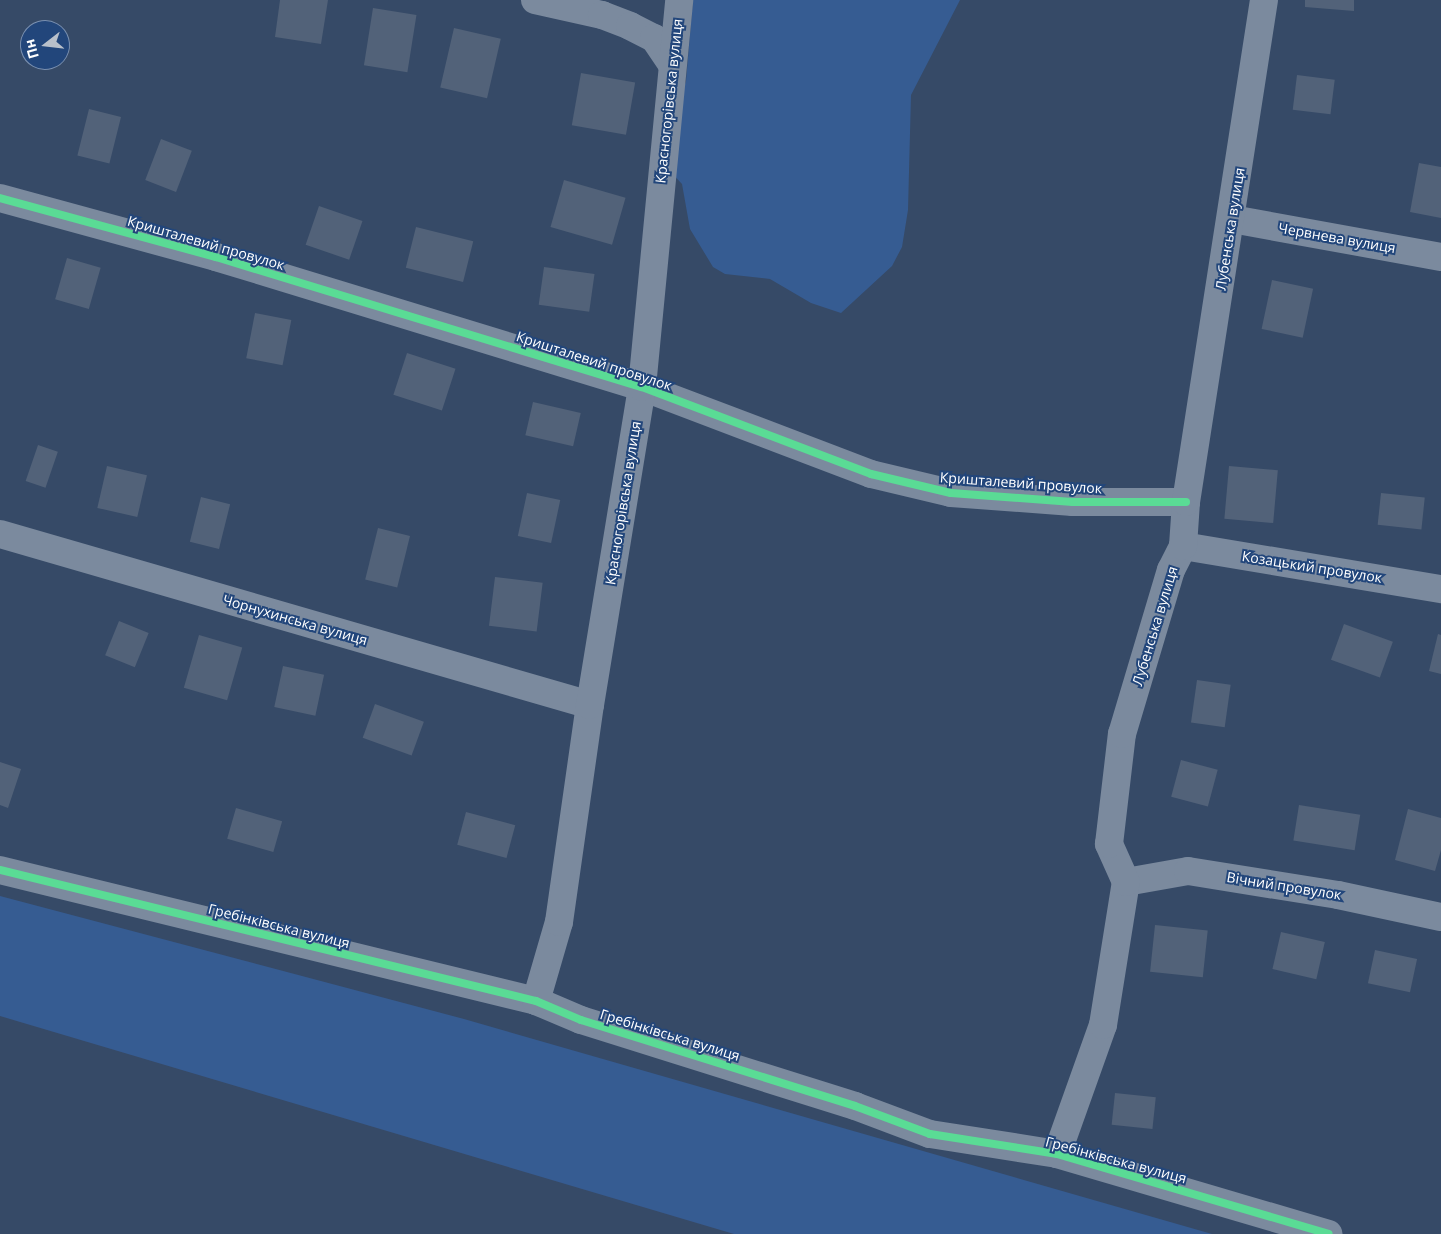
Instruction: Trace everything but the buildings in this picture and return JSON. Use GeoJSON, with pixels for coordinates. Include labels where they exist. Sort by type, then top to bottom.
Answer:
{"type":"FeatureCollection","features":[{"type":"Feature","properties":{"kind":"street"},"geometry":{"type":"LineString","coordinates":[[535,0],[602,15],[630,26],[654,38],[672,65]]}},
{"type":"Feature","properties":{"kind":"street","name":"Красногорівська вулиця"},"geometry":{"type":"LineString","coordinates":[[536,1001],[559,922],[590,705],[642,387],[672,65],[680,0]]}},
{"type":"Feature","properties":{"kind":"street","name":"Лубенська вулиця"},"geometry":{"type":"LineString","coordinates":[[1126,882],[1109,844],[1122,734],[1171,570],[1183,546],[1186,502],[1232,219],[1264,0]]}},
{"type":"Feature","properties":{"kind":"street","name":"Кришталевий провулок"},"geometry":{"type":"LineString","coordinates":[[0,198],[216,257],[642,387],[871,474],[951,493],[1072,502],[1186,502]]}},
{"type":"Feature","properties":{"kind":"street","name":"Червнева вулиця"},"geometry":{"type":"LineString","coordinates":[[1232,219],[1441,257]]}},
{"type":"Feature","properties":{"kind":"street","name":"Чорнухинська вулиця"},"geometry":{"type":"LineString","coordinates":[[0,534],[590,705]]}},
{"type":"Feature","properties":{"kind":"street","name":"Козацький провулок"},"geometry":{"type":"LineString","coordinates":[[1183,546],[1441,589]]}},
{"type":"Feature","properties":{"kind":"street","name":"Гребінківська вулиця"},"geometry":{"type":"LineString","coordinates":[[0,870],[536,1001],[581,1020],[855,1106],[930,1134],[1057,1154],[1328,1234]]}},
{"type":"Feature","properties":{"kind":"street","name":"Вічний провулок"},"geometry":{"type":"LineString","coordinates":[[1126,882],[1188,871],[1338,895],[1441,917]]}},
{"type":"Feature","properties":{"kind":"street"},"geometry":{"type":"LineString","coordinates":[[1057,1154],[1103,1025],[1126,882]]}},
{"type":"Feature","properties":{"kind":"shaded area"},"geometry":{"type":"Polygon","coordinates":[[[693,0],[960,0],[911,95],[908,210],[902,247],[892,266],[841,313],[811,303],[770,279],[725,274],[713,267],[690,229],[682,184],[667,168],[667,139],[686,81],[693,0]]]}},
{"type":"Feature","properties":{"kind":"shaded area"},"geometry":{"type":"Polygon","coordinates":[[[0,896],[464,1019],[1212,1234],[734,1234],[0,1016],[0,896]]]}},
{"type":"Feature","properties":{"kind":"cycle path"},"geometry":{"type":"LineString","coordinates":[[0,198],[216,257],[642,387],[871,474],[951,493],[1073,502],[1186,502]]}},
{"type":"Feature","properties":{"kind":"cycle path"},"geometry":{"type":"LineString","coordinates":[[0,870],[536,1001],[581,1020],[855,1106],[930,1134],[1057,1154],[1328,1234]]}}]}
